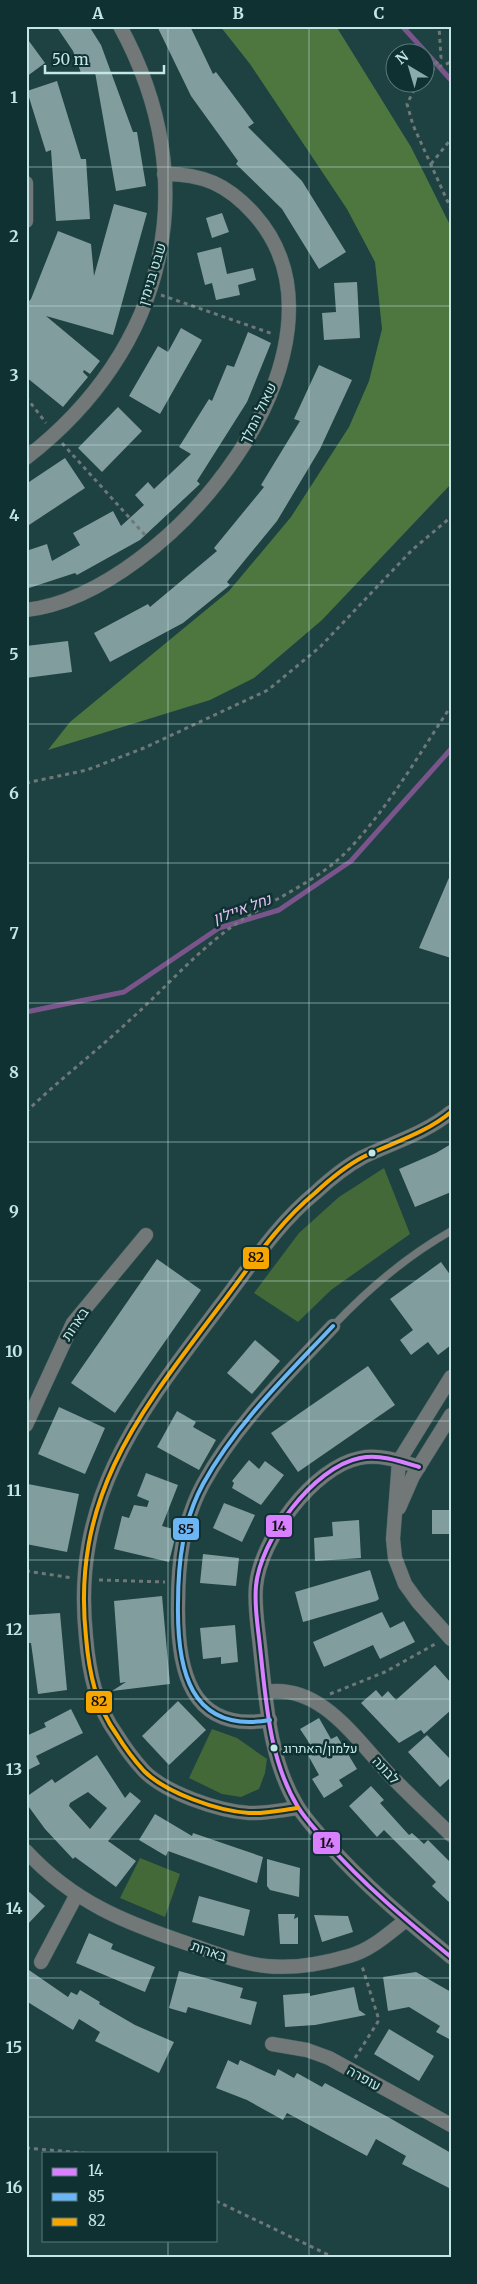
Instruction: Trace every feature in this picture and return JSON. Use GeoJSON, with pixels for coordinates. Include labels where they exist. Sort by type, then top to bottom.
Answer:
{"type":"FeatureCollection","features":[{"type":"Feature","properties":{"kind":"street","name":"שבט בנימין"},"geometry":{"type":"LineString","coordinates":[[26,458],[55,434],[87,403],[107,378],[124,352],[149,290],[161,252],[166,198],[156,116],[132,50],[120,26]]}},
{"type":"Feature","properties":{"kind":"street","name":"שאול המלך"},"geometry":{"type":"LineString","coordinates":[[26,610],[43,608],[74,599],[107,581],[156,546],[200,504],[238,455],[258,421],[273,386],[286,339],[288,295],[275,245],[264,225],[246,205],[227,189],[191,174],[164,174]]}},
{"type":"Feature","properties":{"kind":"street"},"geometry":{"type":"LineString","coordinates":[[26,183],[26,221]]}},
{"type":"Feature","properties":{"kind":"street"},"geometry":{"type":"LineString","coordinates":[[298,1808],[250,1813],[206,1804],[168,1787],[146,1772],[108,1723],[95,1694],[88,1657],[83,1612],[86,1556],[95,1513],[110,1472],[133,1426],[162,1383],[282,1224],[313,1194],[360,1159],[414,1134],[451,1112]]}},
{"type":"Feature","properties":{"kind":"street","name":"בארות"},"geometry":{"type":"LineString","coordinates":[[26,1425],[73,1323],[146,1236]]}},
{"type":"Feature","properties":{"kind":"street"},"geometry":{"type":"LineString","coordinates":[[270,1720],[236,1722],[218,1716],[203,1704],[190,1687],[183,1670],[177,1631],[178,1583],[183,1538],[191,1509],[225,1450],[256,1411],[333,1326]]}},
{"type":"Feature","properties":{"kind":"street"},"geometry":{"type":"LineString","coordinates":[[450,1636],[405,1584],[396,1558],[392,1538],[400,1461],[451,1377]]}},
{"type":"Feature","properties":{"kind":"street"},"geometry":{"type":"LineString","coordinates":[[395,1518],[403,1496],[451,1415]]}},
{"type":"Feature","properties":{"kind":"street"},"geometry":{"type":"LineString","coordinates":[[419,1467],[377,1456],[360,1458],[339,1464],[321,1476],[287,1513],[267,1551],[256,1585],[265,1692],[270,1720],[283,1777],[298,1808],[358,1877],[451,1958]]}},
{"type":"Feature","properties":{"kind":"street","name":"לבונה"},"geometry":{"type":"LineString","coordinates":[[265,1692],[276,1690],[313,1701],[343,1724],[388,1774],[451,1835]]}},
{"type":"Feature","properties":{"kind":"street","name":"בארות"},"geometry":{"type":"LineString","coordinates":[[26,1851],[45,1871],[76,1896],[111,1915],[241,1962],[294,1967],[325,1962],[358,1953],[373,1946],[406,1920]]}},
{"type":"Feature","properties":{"kind":"street"},"geometry":{"type":"LineString","coordinates":[[41,1962],[76,1896]]}},
{"type":"Feature","properties":{"kind":"street","name":"עופרה"},"geometry":{"type":"LineString","coordinates":[[272,2044],[307,2050],[348,2069],[451,2125]]}},
{"type":"Feature","properties":{"kind":"lane"},"geometry":{"type":"LineString","coordinates":[[333,1326],[363,1294],[424,1246],[451,1231]]}},
{"type":"Feature","properties":{"kind":"path"},"geometry":{"type":"LineString","coordinates":[[434,66],[441,58],[439,26]]}},
{"type":"Feature","properties":{"kind":"path"},"geometry":{"type":"LineString","coordinates":[[434,69],[451,62]]}},
{"type":"Feature","properties":{"kind":"path"},"geometry":{"type":"LineString","coordinates":[[413,92],[408,104],[413,125],[451,209]]}},
{"type":"Feature","properties":{"kind":"path"},"geometry":{"type":"LineString","coordinates":[[431,164],[451,139]]}},
{"type":"Feature","properties":{"kind":"path"},"geometry":{"type":"LineString","coordinates":[[149,290],[286,339]]}},
{"type":"Feature","properties":{"kind":"path"},"geometry":{"type":"LineString","coordinates":[[26,397],[55,434],[156,546]]}},
{"type":"Feature","properties":{"kind":"path"},"geometry":{"type":"LineString","coordinates":[[26,783],[87,770],[144,748],[268,690],[320,646],[412,550],[451,517]]}},
{"type":"Feature","properties":{"kind":"path"},"geometry":{"type":"LineString","coordinates":[[26,1112],[62,1077],[157,996],[186,964],[223,933],[254,911],[320,874],[353,845],[400,784],[451,706]]}},
{"type":"Feature","properties":{"kind":"path"},"geometry":{"type":"LineString","coordinates":[[26,1571],[84,1580],[178,1583]]}},
{"type":"Feature","properties":{"kind":"path"},"geometry":{"type":"LineString","coordinates":[[313,1701],[385,1672],[450,1636]]}},
{"type":"Feature","properties":{"kind":"path"},"geometry":{"type":"LineString","coordinates":[[348,2069],[379,2020],[358,1953]]}},
{"type":"Feature","properties":{"kind":"path"},"geometry":{"type":"LineString","coordinates":[[26,2148],[72,2152]]}},
{"type":"Feature","properties":{"kind":"path"},"geometry":{"type":"LineString","coordinates":[[218,2203],[335,2258]]}},
{"type":"Feature","properties":{"kind":"green space"},"geometry":{"type":"Polygon","coordinates":[[[220,26],[336,26],[411,147],[451,227],[451,484],[322,620],[254,678],[210,700],[48,750],[70,722],[229,591],[291,517],[349,427],[369,381],[382,329],[375,262],[347,209],[250,64],[220,26]]]}},
{"type":"Feature","properties":{"kind":"green space"},"geometry":{"type":"Polygon","coordinates":[[[384,1168],[410,1234],[331,1290],[298,1322],[254,1293],[299,1233],[339,1197],[384,1168]]]}},
{"type":"Feature","properties":{"kind":"green space"},"geometry":{"type":"Polygon","coordinates":[[[212,1729],[237,1738],[267,1759],[265,1773],[259,1789],[241,1797],[222,1794],[189,1778],[212,1729]]]}},
{"type":"Feature","properties":{"kind":"green space"},"geometry":{"type":"Polygon","coordinates":[[[140,1858],[180,1874],[165,1917],[120,1898],[140,1858]]]}},
{"type":"Feature","properties":{"kind":"building"},"geometry":{"type":"Polygon","coordinates":[[[56,26],[89,26],[101,45],[133,132],[137,132],[146,186],[116,191],[95,72],[81,73],[73,51],[56,26]]]}},
{"type":"Feature","properties":{"kind":"building"},"geometry":{"type":"Polygon","coordinates":[[[157,26],[190,26],[213,74],[216,72],[254,123],[248,127],[302,181],[346,252],[319,269],[282,209],[236,164],[238,161],[191,96],[157,26]]]}},
{"type":"Feature","properties":{"kind":"building"},"geometry":{"type":"Polygon","coordinates":[[[26,37],[45,63],[26,77],[26,37]]]}},
{"type":"Feature","properties":{"kind":"building"},"geometry":{"type":"Polygon","coordinates":[[[57,81],[81,159],[86,159],[90,219],[56,221],[51,150],[46,152],[27,91],[57,81]]]}},
{"type":"Feature","properties":{"kind":"building"},"geometry":{"type":"Polygon","coordinates":[[[114,204],[147,213],[113,335],[46,316],[100,361],[90,374],[84,370],[83,372],[88,377],[63,407],[26,377],[26,300],[28,302],[31,299],[58,231],[91,244],[94,276],[114,204]]]}},
{"type":"Feature","properties":{"kind":"building"},"geometry":{"type":"Polygon","coordinates":[[[222,213],[229,232],[212,238],[206,218],[222,213]]]}},
{"type":"Feature","properties":{"kind":"building"},"geometry":{"type":"Polygon","coordinates":[[[221,247],[227,274],[253,268],[256,280],[238,285],[240,295],[216,300],[212,283],[205,285],[197,253],[221,247]]]}},
{"type":"Feature","properties":{"kind":"building"},"geometry":{"type":"Polygon","coordinates":[[[357,282],[360,338],[324,340],[322,313],[336,312],[334,283],[357,282]]]}},
{"type":"Feature","properties":{"kind":"building"},"geometry":{"type":"Polygon","coordinates":[[[181,328],[202,340],[160,414],[129,396],[158,346],[168,352],[181,328]]]}},
{"type":"Feature","properties":{"kind":"building"},"geometry":{"type":"Polygon","coordinates":[[[248,332],[271,343],[247,402],[197,481],[200,484],[140,540],[77,575],[75,573],[26,589],[26,551],[47,544],[52,561],[80,545],[73,533],[113,511],[121,526],[144,505],[135,495],[148,482],[154,489],[191,454],[179,447],[209,399],[212,401],[227,365],[234,367],[248,332]]]}},
{"type":"Feature","properties":{"kind":"building"},"geometry":{"type":"Polygon","coordinates":[[[319,365],[352,380],[320,449],[277,521],[227,582],[230,585],[183,623],[110,662],[94,633],[148,604],[150,607],[217,551],[214,548],[264,487],[261,485],[300,421],[294,419],[319,365]]]}},
{"type":"Feature","properties":{"kind":"building"},"geometry":{"type":"Polygon","coordinates":[[[118,407],[142,431],[102,472],[78,448],[118,407]]]}},
{"type":"Feature","properties":{"kind":"building"},"geometry":{"type":"Polygon","coordinates":[[[65,458],[85,488],[26,527],[26,484],[65,458]]]}},
{"type":"Feature","properties":{"kind":"building"},"geometry":{"type":"Polygon","coordinates":[[[68,641],[72,672],[26,678],[26,646],[68,641]]]}},
{"type":"Feature","properties":{"kind":"building"},"geometry":{"type":"Polygon","coordinates":[[[451,873],[451,958],[419,948],[451,873]]]}},
{"type":"Feature","properties":{"kind":"building"},"geometry":{"type":"Polygon","coordinates":[[[451,1144],[451,1192],[415,1207],[399,1169],[436,1153],[451,1144]]]}},
{"type":"Feature","properties":{"kind":"building"},"geometry":{"type":"Polygon","coordinates":[[[157,1259],[201,1290],[115,1413],[71,1383],[157,1259]]]}},
{"type":"Feature","properties":{"kind":"building"},"geometry":{"type":"Polygon","coordinates":[[[441,1262],[451,1276],[451,1345],[438,1355],[428,1342],[411,1355],[400,1340],[413,1330],[390,1299],[441,1262]]]}},
{"type":"Feature","properties":{"kind":"building"},"geometry":{"type":"Polygon","coordinates":[[[255,1340],[280,1361],[252,1394],[227,1373],[255,1340]]]}},
{"type":"Feature","properties":{"kind":"building"},"geometry":{"type":"Polygon","coordinates":[[[368,1366],[395,1405],[298,1472],[271,1433],[368,1366]]]}},
{"type":"Feature","properties":{"kind":"building"},"geometry":{"type":"Polygon","coordinates":[[[59,1407],[105,1428],[85,1474],[38,1454],[59,1407]]]}},
{"type":"Feature","properties":{"kind":"building"},"geometry":{"type":"Polygon","coordinates":[[[177,1411],[196,1422],[193,1427],[216,1440],[199,1470],[157,1447],[177,1411]]]}},
{"type":"Feature","properties":{"kind":"building"},"geometry":{"type":"Polygon","coordinates":[[[249,1460],[259,1469],[265,1461],[284,1475],[261,1505],[232,1488],[234,1483],[232,1481],[249,1460]]]}},
{"type":"Feature","properties":{"kind":"building"},"geometry":{"type":"Polygon","coordinates":[[[146,1473],[178,1485],[162,1526],[177,1530],[169,1562],[114,1549],[122,1516],[129,1518],[134,1505],[147,1507],[149,1501],[137,1496],[146,1473]]]}},
{"type":"Feature","properties":{"kind":"building"},"geometry":{"type":"Polygon","coordinates":[[[28,1484],[79,1494],[67,1552],[26,1544],[28,1484]]]}},
{"type":"Feature","properties":{"kind":"building"},"geometry":{"type":"Polygon","coordinates":[[[224,1503],[255,1515],[242,1542],[213,1528],[224,1503]]]}},
{"type":"Feature","properties":{"kind":"building"},"geometry":{"type":"Polygon","coordinates":[[[432,1510],[451,1510],[451,1534],[432,1534],[432,1510]]]}},
{"type":"Feature","properties":{"kind":"building"},"geometry":{"type":"Polygon","coordinates":[[[359,1520],[361,1558],[315,1561],[314,1538],[333,1536],[332,1522],[359,1520]]]}},
{"type":"Feature","properties":{"kind":"building"},"geometry":{"type":"Polygon","coordinates":[[[203,1554],[239,1558],[236,1586],[200,1583],[203,1554]]]}},
{"type":"Feature","properties":{"kind":"building"},"geometry":{"type":"Polygon","coordinates":[[[370,1570],[379,1599],[303,1622],[295,1592],[370,1570]]]}},
{"type":"Feature","properties":{"kind":"building"},"geometry":{"type":"Polygon","coordinates":[[[162,1596],[170,1684],[112,1691],[126,1682],[120,1683],[114,1601],[162,1596]]]}},
{"type":"Feature","properties":{"kind":"building"},"geometry":{"type":"Polygon","coordinates":[[[382,1612],[390,1628],[404,1621],[415,1642],[380,1659],[373,1645],[324,1667],[313,1642],[382,1612]]]}},
{"type":"Feature","properties":{"kind":"building"},"geometry":{"type":"Polygon","coordinates":[[[60,1613],[67,1690],[38,1694],[31,1643],[29,1643],[28,1615],[60,1613]]]}},
{"type":"Feature","properties":{"kind":"building"},"geometry":{"type":"Polygon","coordinates":[[[235,1625],[238,1662],[221,1664],[221,1657],[203,1659],[200,1628],[235,1625]]]}},
{"type":"Feature","properties":{"kind":"building"},"geometry":{"type":"Polygon","coordinates":[[[435,1665],[451,1683],[451,1710],[424,1734],[421,1730],[399,1743],[361,1703],[376,1690],[382,1697],[388,1691],[396,1700],[435,1665]]]}},
{"type":"Feature","properties":{"kind":"building"},"geometry":{"type":"Polygon","coordinates":[[[178,1701],[206,1730],[169,1765],[142,1736],[178,1701]]]}},
{"type":"Feature","properties":{"kind":"building"},"geometry":{"type":"Polygon","coordinates":[[[71,1709],[83,1733],[36,1756],[40,1764],[26,1771],[26,1736],[46,1727],[44,1723],[71,1709]]]}},
{"type":"Feature","properties":{"kind":"building"},"geometry":{"type":"Polygon","coordinates":[[[319,1718],[331,1739],[337,1736],[357,1769],[339,1780],[343,1786],[324,1798],[312,1779],[319,1775],[304,1748],[310,1744],[300,1729],[319,1718]]]}},
{"type":"Feature","properties":{"kind":"building"},"geometry":{"type":"Polygon","coordinates":[[[427,1735],[451,1760],[451,1777],[440,1787],[408,1752],[427,1735]]]}},
{"type":"Feature","properties":{"kind":"building"},"geometry":{"type":"Polygon","coordinates":[[[97,1755],[125,1798],[130,1792],[141,1801],[108,1841],[136,1861],[116,1887],[75,1857],[73,1859],[45,1829],[26,1803],[26,1797],[52,1779],[55,1783],[97,1755]],[[88,1792],[70,1803],[69,1806],[90,1829],[107,1808],[88,1792]]]}},
{"type":"Feature","properties":{"kind":"building"},"geometry":{"type":"Polygon","coordinates":[[[371,1786],[384,1800],[380,1803],[409,1835],[412,1833],[424,1844],[428,1840],[451,1863],[451,1904],[432,1886],[436,1882],[384,1830],[377,1837],[349,1806],[371,1786]]]}},
{"type":"Feature","properties":{"kind":"building"},"geometry":{"type":"Polygon","coordinates":[[[155,1814],[192,1836],[193,1833],[263,1857],[257,1883],[168,1851],[166,1856],[139,1840],[155,1814]]]}},
{"type":"Feature","properties":{"kind":"building"},"geometry":{"type":"Polygon","coordinates":[[[267,1859],[300,1868],[299,1897],[270,1890],[267,1886],[267,1859]]]}},
{"type":"Feature","properties":{"kind":"building"},"geometry":{"type":"Polygon","coordinates":[[[26,1889],[45,1906],[26,1926],[26,1889]]]}},
{"type":"Feature","properties":{"kind":"building"},"geometry":{"type":"Polygon","coordinates":[[[199,1896],[250,1910],[244,1936],[192,1922],[199,1896]]]}},
{"type":"Feature","properties":{"kind":"building"},"geometry":{"type":"Polygon","coordinates":[[[278,1914],[295,1914],[294,1919],[298,1917],[298,1944],[280,1944],[278,1914]]]}},
{"type":"Feature","properties":{"kind":"building"},"geometry":{"type":"Polygon","coordinates":[[[314,1915],[348,1916],[353,1932],[322,1942],[314,1915]]]}},
{"type":"Feature","properties":{"kind":"building"},"geometry":{"type":"Polygon","coordinates":[[[89,1933],[113,1944],[111,1949],[155,1967],[145,1992],[76,1963],[89,1933]]]}},
{"type":"Feature","properties":{"kind":"building"},"geometry":{"type":"Polygon","coordinates":[[[26,1968],[68,1997],[71,1992],[77,1995],[80,1990],[100,2002],[99,2004],[135,2025],[174,2042],[159,2073],[95,2041],[100,2032],[79,2019],[73,2030],[26,2001],[26,1968]]]}},
{"type":"Feature","properties":{"kind":"building"},"geometry":{"type":"Polygon","coordinates":[[[179,1971],[243,1988],[240,1998],[257,2002],[251,2025],[188,2007],[186,2013],[169,2008],[179,1971]]]}},
{"type":"Feature","properties":{"kind":"building"},"geometry":{"type":"Polygon","coordinates":[[[416,1972],[451,1992],[451,2040],[436,2032],[440,2026],[409,2007],[388,2011],[383,1977],[416,1972]]]}},
{"type":"Feature","properties":{"kind":"building"},"geometry":{"type":"Polygon","coordinates":[[[354,1987],[359,2010],[366,2015],[315,2025],[285,2027],[283,1995],[310,1993],[310,1996],[354,1987]]]}},
{"type":"Feature","properties":{"kind":"building"},"geometry":{"type":"Polygon","coordinates":[[[389,2029],[434,2056],[419,2081],[374,2054],[389,2029]]]}},
{"type":"Feature","properties":{"kind":"building"},"geometry":{"type":"Polygon","coordinates":[[[228,2060],[238,2065],[240,2060],[275,2076],[278,2069],[294,2078],[297,2073],[322,2087],[325,2083],[451,2153],[451,2189],[402,2164],[406,2156],[376,2139],[367,2156],[287,2113],[283,2120],[247,2100],[216,2088],[228,2060]]]}},
{"type":"Feature","properties":{"kind":"waterway","name":"נחל איילון"},"geometry":{"type":"LineString","coordinates":[[402,26],[451,80]]}},
{"type":"Feature","properties":{"kind":"waterway","name":"נחל איילון"},"geometry":{"type":"LineString","coordinates":[[26,1012],[124,992],[219,928],[279,910],[351,861],[451,749]]}},
{"type":"Feature","properties":{"kind":"transit line","name":"82"},"geometry":{"type":"LineString","coordinates":[[298,1808],[249,1813],[236,1812],[208,1805],[165,1787],[144,1771],[133,1758],[104,1713],[95,1689],[89,1663],[84,1587],[89,1541],[101,1498],[117,1458],[138,1420],[190,1346],[276,1232],[301,1205],[350,1165],[363,1157],[420,1132],[451,1112]]}},
{"type":"Feature","properties":{"kind":"transit line","name":"85"},"geometry":{"type":"LineString","coordinates":[[270,1720],[243,1722],[221,1717],[205,1706],[193,1691],[185,1673],[178,1628],[179,1573],[183,1542],[196,1498],[216,1462],[263,1401],[333,1326]]}},
{"type":"Feature","properties":{"kind":"transit line","name":"14"},"geometry":{"type":"LineString","coordinates":[[419,1467],[390,1459],[367,1457],[342,1464],[324,1475],[307,1490],[292,1508],[267,1548],[256,1586],[256,1609],[270,1729],[281,1770],[288,1789],[298,1807],[326,1842],[355,1873],[451,1957]]}},
{"type":"Feature","properties":{"kind":"place","name":"עלמון/האתרוג"},"geometry":{"type":"Point","coordinates":[274,1748]}}]}
